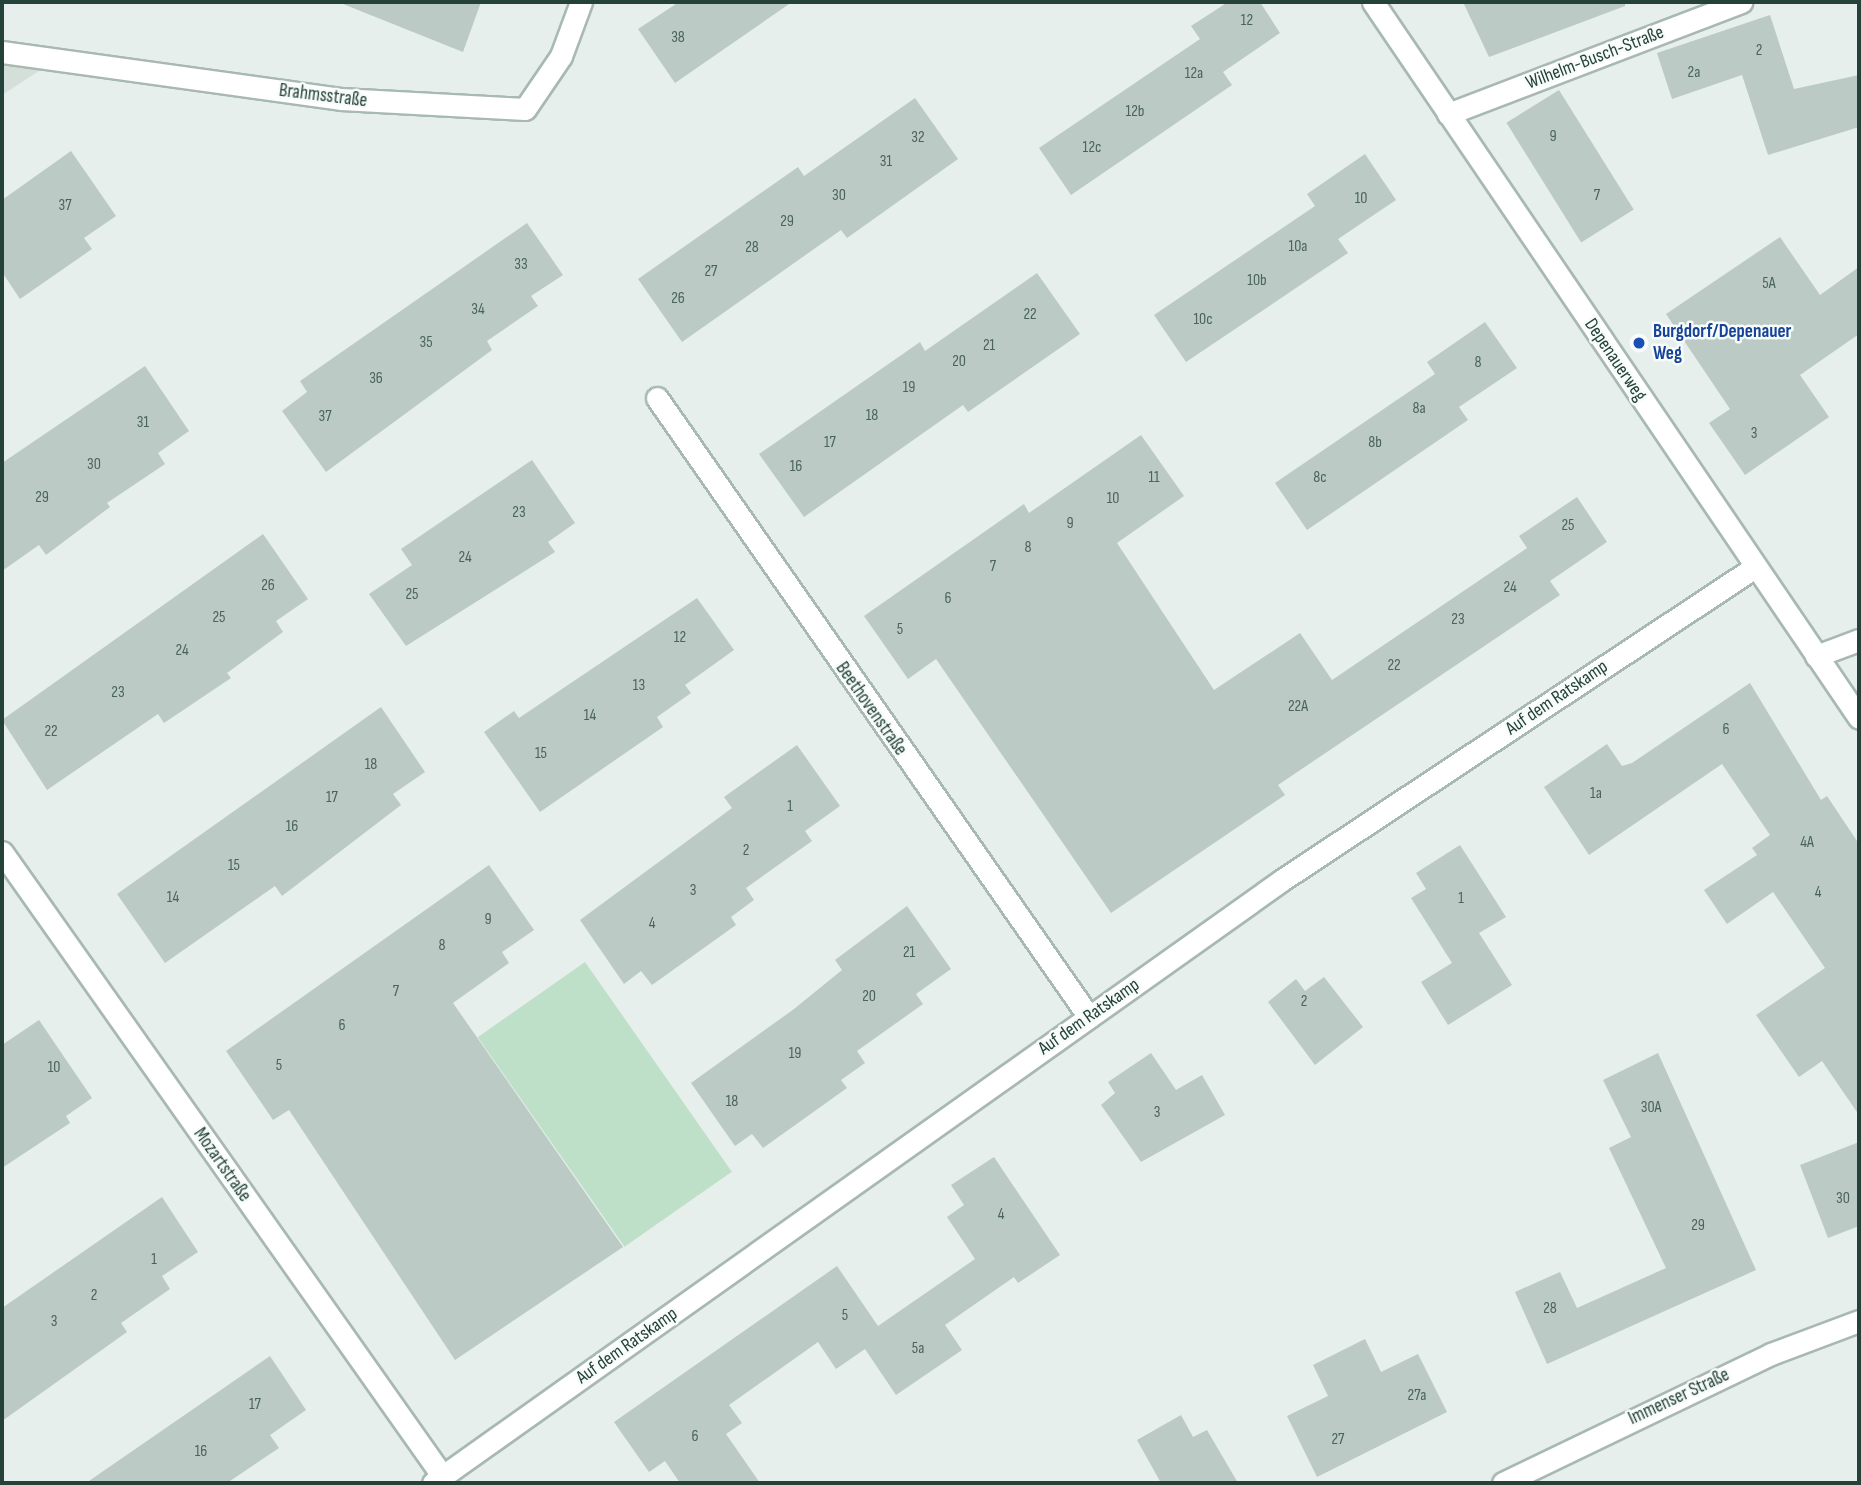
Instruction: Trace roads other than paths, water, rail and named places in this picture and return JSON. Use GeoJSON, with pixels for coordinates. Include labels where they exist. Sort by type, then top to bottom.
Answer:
{"type":"FeatureCollection","features":[{"type":"Feature","properties":{"kind":"street","name":"Brahmsstraße"},"geometry":{"type":"LineString","coordinates":[[2,52],[341,99],[525,109],[561,56],[581,2]]}},
{"type":"Feature","properties":{"kind":"street","name":"Depenauerweg"},"geometry":{"type":"LineString","coordinates":[[1373,2],[1859,718]]}},
{"type":"Feature","properties":{"kind":"street","name":"Wilhelm-Busch-Straße"},"geometry":{"type":"LineString","coordinates":[[1448,114],[1741,2]]}},
{"type":"Feature","properties":{"kind":"street","name":"Beethovenstraße"},"geometry":{"type":"LineString","coordinates":[[657,398],[1089,1017]]}},
{"type":"Feature","properties":{"kind":"street","name":"Auf dem Ratskamp"},"geometry":{"type":"LineString","coordinates":[[438,1480],[1282,880],[1755,567]]}},
{"type":"Feature","properties":{"kind":"street"},"geometry":{"type":"LineString","coordinates":[[1816,656],[1859,640]]}},
{"type":"Feature","properties":{"kind":"street","name":"Mozartstraße"},"geometry":{"type":"LineString","coordinates":[[2,852],[438,1480]]}},
{"type":"Feature","properties":{"kind":"street","name":"Immenser Straße"},"geometry":{"type":"LineString","coordinates":[[1503,1483],[1771,1354],[1859,1321]]}},
{"type":"Feature","properties":{"kind":"place","name":"Burgdorf/Depenauer Weg"},"geometry":{"type":"Point","coordinates":[1639,343]}}]}
